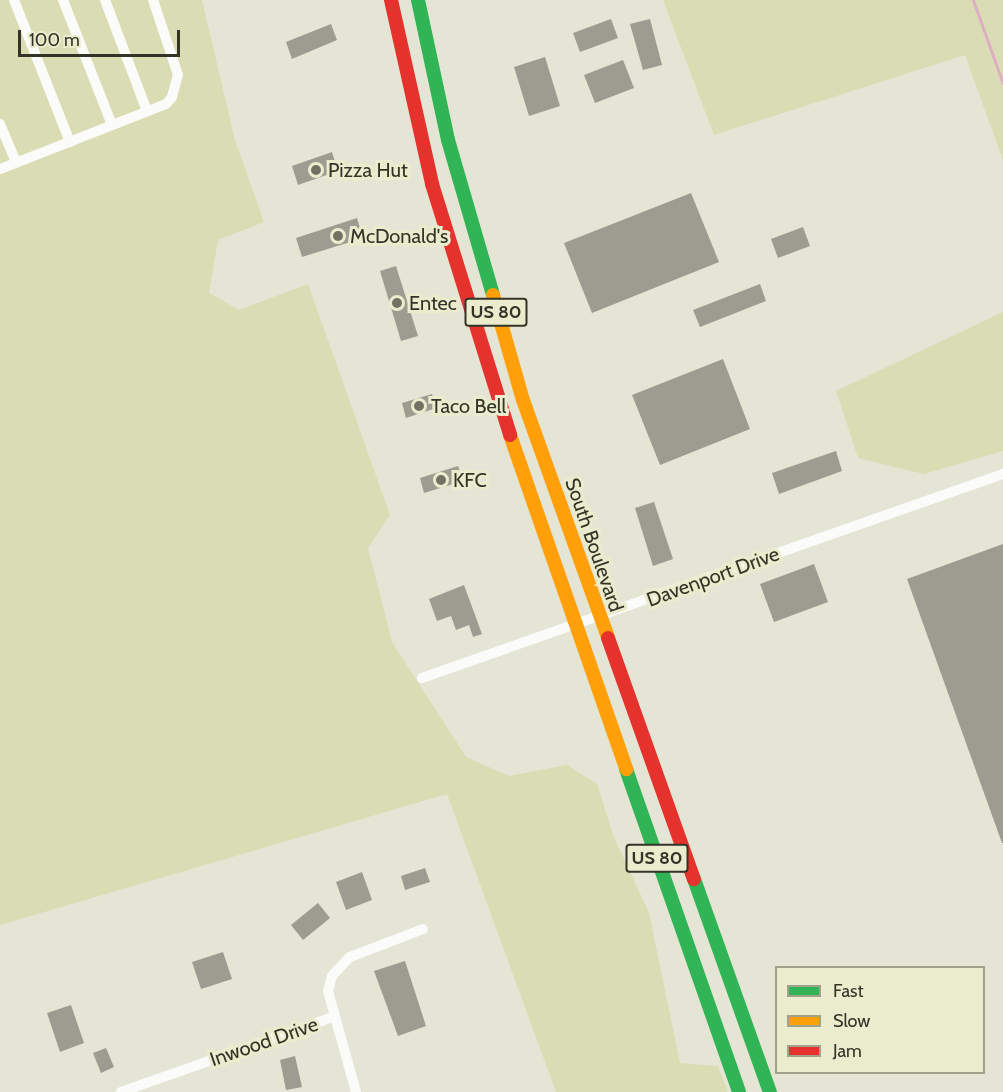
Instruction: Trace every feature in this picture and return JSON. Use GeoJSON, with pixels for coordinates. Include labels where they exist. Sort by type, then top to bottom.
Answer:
{"type":"FeatureCollection","features":[{"type":"Feature","properties":{"kind":"highway","name":"US 80"},"geometry":{"type":"LineString","coordinates":[[391,0],[436,201],[476,338],[739,1092]]}},
{"type":"Feature","properties":{"kind":"highway"},"geometry":{"type":"LineString","coordinates":[[402,0],[419,4]]}},
{"type":"Feature","properties":{"kind":"highway","name":"South Boulevard"},"geometry":{"type":"LineString","coordinates":[[419,4],[481,261],[598,617],[770,1092]]}},
{"type":"Feature","properties":{"kind":"highway"},"geometry":{"type":"LineString","coordinates":[[436,201],[458,250],[472,261],[481,261]]}},
{"type":"Feature","properties":{"kind":"highway"},"geometry":{"type":"LineString","coordinates":[[543,532],[562,573],[573,578],[581,568]]}},
{"type":"Feature","properties":{"kind":"street"},"geometry":{"type":"LineString","coordinates":[[14,0],[70,142]]}},
{"type":"Feature","properties":{"kind":"street"},"geometry":{"type":"LineString","coordinates":[[63,0],[112,125]]}},
{"type":"Feature","properties":{"kind":"street"},"geometry":{"type":"LineString","coordinates":[[105,0],[147,111]]}},
{"type":"Feature","properties":{"kind":"street"},"geometry":{"type":"LineString","coordinates":[[0,169],[166,104],[178,89],[153,0]]}},
{"type":"Feature","properties":{"kind":"street"},"geometry":{"type":"LineString","coordinates":[[0,124],[16,162]]}},
{"type":"Feature","properties":{"kind":"street","name":"Davenport Drive"},"geometry":{"type":"LineString","coordinates":[[422,678],[1003,474]]}},
{"type":"Feature","properties":{"kind":"street"},"geometry":{"type":"LineString","coordinates":[[333,1017],[328,992],[340,965],[423,929]]}},
{"type":"Feature","properties":{"kind":"street","name":"Inwood Drive"},"geometry":{"type":"LineString","coordinates":[[121,1092],[333,1017],[356,1092]]}},
{"type":"Feature","properties":{"kind":"green space"},"geometry":{"type":"Polygon","coordinates":[[[0,0],[202,0],[235,140],[264,222],[218,240],[209,293],[239,310],[308,284],[390,515],[368,548],[392,642],[466,757],[509,776],[567,765],[597,784],[613,835],[649,913],[680,1063],[718,1066],[728,1092],[556,1092],[447,794],[0,925],[0,0]]]}},
{"type":"Feature","properties":{"kind":"green space"},"geometry":{"type":"Polygon","coordinates":[[[663,0],[1003,0],[1003,160],[965,55],[714,135],[663,0]]]}},
{"type":"Feature","properties":{"kind":"green space"},"geometry":{"type":"Polygon","coordinates":[[[1003,312],[1003,451],[924,474],[858,458],[836,391],[1003,312]]]}},
{"type":"Feature","properties":{"kind":"building"},"geometry":{"type":"Polygon","coordinates":[[[611,19],[618,38],[580,52],[573,33],[611,19]]]}},
{"type":"Feature","properties":{"kind":"building"},"geometry":{"type":"Polygon","coordinates":[[[650,19],[662,65],[643,70],[630,24],[650,19]]]}},
{"type":"Feature","properties":{"kind":"building"},"geometry":{"type":"Polygon","coordinates":[[[331,24],[337,40],[292,59],[286,42],[331,24]]]}},
{"type":"Feature","properties":{"kind":"building"},"geometry":{"type":"Polygon","coordinates":[[[545,57],[560,106],[529,116],[514,67],[545,57]]]}},
{"type":"Feature","properties":{"kind":"building"},"geometry":{"type":"Polygon","coordinates":[[[623,60],[634,88],[595,103],[584,75],[623,60]]]}},
{"type":"Feature","properties":{"kind":"building"},"geometry":{"type":"Polygon","coordinates":[[[332,152],[338,171],[298,185],[292,166],[332,152]]]}},
{"type":"Feature","properties":{"kind":"building"},"geometry":{"type":"Polygon","coordinates":[[[691,193],[719,262],[592,313],[564,243],[691,193]]]}},
{"type":"Feature","properties":{"kind":"building"},"geometry":{"type":"Polygon","coordinates":[[[357,218],[363,238],[302,257],[296,238],[357,218]]]}},
{"type":"Feature","properties":{"kind":"building"},"geometry":{"type":"Polygon","coordinates":[[[803,227],[810,246],[778,258],[771,239],[803,227]]]}},
{"type":"Feature","properties":{"kind":"building"},"geometry":{"type":"Polygon","coordinates":[[[396,266],[418,336],[401,341],[380,271],[396,266]]]}},
{"type":"Feature","properties":{"kind":"building"},"geometry":{"type":"Polygon","coordinates":[[[760,284],[766,301],[700,327],[693,310],[760,284]]]}},
{"type":"Feature","properties":{"kind":"building"},"geometry":{"type":"Polygon","coordinates":[[[723,359],[750,429],[660,465],[632,395],[723,359]]]}},
{"type":"Feature","properties":{"kind":"building","name":"Taco Bell"},"geometry":{"type":"Polygon","coordinates":[[[432,394],[436,408],[406,418],[402,403],[432,394]]]}},
{"type":"Feature","properties":{"kind":"building"},"geometry":{"type":"Polygon","coordinates":[[[836,451],[842,471],[779,494],[772,473],[836,451]]]}},
{"type":"Feature","properties":{"kind":"building","name":"KFC"},"geometry":{"type":"Polygon","coordinates":[[[458,466],[463,481],[424,493],[420,478],[458,466]]]}},
{"type":"Feature","properties":{"kind":"building"},"geometry":{"type":"Polygon","coordinates":[[[654,502],[673,559],[653,566],[635,508],[654,502]]]}},
{"type":"Feature","properties":{"kind":"building"},"geometry":{"type":"Polygon","coordinates":[[[1003,544],[1003,843],[1002,843],[907,579],[1003,544]]]}},
{"type":"Feature","properties":{"kind":"building"},"geometry":{"type":"Polygon","coordinates":[[[814,564],[828,602],[774,622],[760,584],[814,564]]]}},
{"type":"Feature","properties":{"kind":"building"},"geometry":{"type":"Polygon","coordinates":[[[464,585],[482,634],[473,637],[469,625],[456,630],[451,616],[437,621],[429,599],[464,585]]]}},
{"type":"Feature","properties":{"kind":"building"},"geometry":{"type":"Polygon","coordinates":[[[425,868],[430,882],[405,890],[401,876],[425,868]]]}},
{"type":"Feature","properties":{"kind":"building"},"geometry":{"type":"Polygon","coordinates":[[[362,872],[372,900],[346,910],[336,882],[362,872]]]}},
{"type":"Feature","properties":{"kind":"building"},"geometry":{"type":"Polygon","coordinates":[[[318,903],[330,918],[303,940],[291,925],[318,903]]]}},
{"type":"Feature","properties":{"kind":"building"},"geometry":{"type":"Polygon","coordinates":[[[223,952],[232,979],[201,989],[192,962],[223,952]]]}},
{"type":"Feature","properties":{"kind":"building"},"geometry":{"type":"Polygon","coordinates":[[[405,961],[426,1026],[398,1036],[374,971],[405,961]]]}},
{"type":"Feature","properties":{"kind":"building"},"geometry":{"type":"Polygon","coordinates":[[[71,1005],[84,1043],[60,1052],[47,1013],[71,1005]]]}},
{"type":"Feature","properties":{"kind":"building"},"geometry":{"type":"Polygon","coordinates":[[[106,1048],[114,1067],[101,1073],[93,1053],[106,1048]]]}},
{"type":"Feature","properties":{"kind":"building"},"geometry":{"type":"Polygon","coordinates":[[[295,1056],[302,1087],[286,1090],[280,1060],[295,1056]]]}},
{"type":"Feature","properties":{"kind":"waterway"},"geometry":{"type":"LineString","coordinates":[[973,0],[1003,84]]}},
{"type":"Feature","properties":{"kind":"traffic: fast"},"geometry":{"type":"LineString","coordinates":[[418,0],[448,140],[493,295]]}},
{"type":"Feature","properties":{"kind":"traffic: fast"},"geometry":{"type":"LineString","coordinates":[[626,769],[739,1092]]}},
{"type":"Feature","properties":{"kind":"traffic: fast"},"geometry":{"type":"LineString","coordinates":[[694,879],[770,1092]]}},
{"type":"Feature","properties":{"kind":"traffic: slow"},"geometry":{"type":"LineString","coordinates":[[493,295],[523,400],[608,638]]}},
{"type":"Feature","properties":{"kind":"traffic: slow"},"geometry":{"type":"LineString","coordinates":[[510,435],[626,769]]}},
{"type":"Feature","properties":{"kind":"traffic: jam"},"geometry":{"type":"LineString","coordinates":[[391,0],[432,184],[510,435]]}},
{"type":"Feature","properties":{"kind":"traffic: jam"},"geometry":{"type":"LineString","coordinates":[[608,638],[694,879]]}},
{"type":"Feature","properties":{"kind":"place","name":"Pizza Hut"},"geometry":{"type":"Point","coordinates":[316,170]}},
{"type":"Feature","properties":{"kind":"place","name":"McDonald's"},"geometry":{"type":"Point","coordinates":[338,236]}},
{"type":"Feature","properties":{"kind":"place","name":"Entec"},"geometry":{"type":"Point","coordinates":[397,303]}},
{"type":"Feature","properties":{"kind":"place","name":"Taco Bell"},"geometry":{"type":"Point","coordinates":[419,406]}},
{"type":"Feature","properties":{"kind":"place","name":"KFC"},"geometry":{"type":"Point","coordinates":[441,480]}}]}
